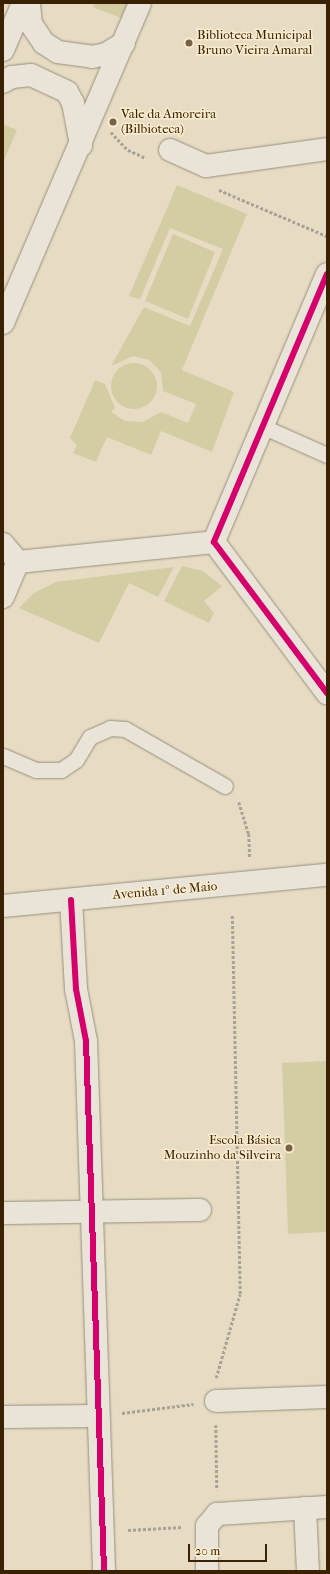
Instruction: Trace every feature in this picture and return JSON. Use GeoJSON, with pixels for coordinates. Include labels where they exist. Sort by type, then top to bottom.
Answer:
{"type":"FeatureCollection","features":[{"type":"Feature","properties":{"kind":"street"},"geometry":{"type":"LineString","coordinates":[[3,50],[23,3]]}},
{"type":"Feature","properties":{"kind":"street"},"geometry":{"type":"LineString","coordinates":[[29,3],[31,24],[44,43],[58,52],[92,57],[106,54],[124,43]]}},
{"type":"Feature","properties":{"kind":"street"},"geometry":{"type":"LineString","coordinates":[[3,323],[81,145],[140,3]]}},
{"type":"Feature","properties":{"kind":"street"},"geometry":{"type":"LineString","coordinates":[[3,82],[12,77],[31,75],[67,92],[73,103],[81,145]]}},
{"type":"Feature","properties":{"kind":"street"},"geometry":{"type":"LineString","coordinates":[[170,150],[206,166],[327,149]]}},
{"type":"Feature","properties":{"kind":"street"},"geometry":{"type":"LineString","coordinates":[[214,542],[264,427],[327,274]]}},
{"type":"Feature","properties":{"kind":"street"},"geometry":{"type":"LineString","coordinates":[[18,562],[214,542]]}},
{"type":"Feature","properties":{"kind":"street"},"geometry":{"type":"LineString","coordinates":[[214,542],[327,693]]}},
{"type":"Feature","properties":{"kind":"street"},"geometry":{"type":"LineString","coordinates":[[3,544],[18,562]]}},
{"type":"Feature","properties":{"kind":"street"},"geometry":{"type":"LineString","coordinates":[[3,597],[18,562]]}},
{"type":"Feature","properties":{"kind":"street","name":"Avenida 1º de Maio"},"geometry":{"type":"LineString","coordinates":[[3,906],[327,875]]}},
{"type":"Feature","properties":{"kind":"street"},"geometry":{"type":"LineString","coordinates":[[71,900],[76,989],[86,1041],[93,1211],[98,1416],[104,1571]]}},
{"type":"Feature","properties":{"kind":"street"},"geometry":{"type":"LineString","coordinates":[[3,1213],[200,1210]]}},
{"type":"Feature","properties":{"kind":"street"},"geometry":{"type":"LineString","coordinates":[[216,1400],[327,1397]]}},
{"type":"Feature","properties":{"kind":"street"},"geometry":{"type":"LineString","coordinates":[[3,1417],[98,1416]]}},
{"type":"Feature","properties":{"kind":"street"},"geometry":{"type":"LineString","coordinates":[[207,1571],[212,1520],[306,1508],[327,1507]]}},
{"type":"Feature","properties":{"kind":"street"},"geometry":{"type":"LineString","coordinates":[[306,1508],[308,1571]]}},
{"type":"Feature","properties":{"kind":"lane"},"geometry":{"type":"LineString","coordinates":[[264,427],[327,454]]}},
{"type":"Feature","properties":{"kind":"lane"},"geometry":{"type":"LineString","coordinates":[[3,756],[36,770],[62,770],[76,760],[90,737],[110,728],[125,729],[224,786]]}},
{"type":"Feature","properties":{"kind":"path"},"geometry":{"type":"LineString","coordinates":[[128,150],[139,155]]}},
{"type":"Feature","properties":{"kind":"path"},"geometry":{"type":"LineString","coordinates":[[213,187],[327,236]]}},
{"type":"Feature","properties":{"kind":"path"},"geometry":{"type":"LineString","coordinates":[[224,786],[240,802],[245,815],[251,882]]}},
{"type":"Feature","properties":{"kind":"path"},"geometry":{"type":"LineString","coordinates":[[102,1530],[212,1520],[216,1374],[240,1294],[232,914]]}},
{"type":"Feature","properties":{"kind":"path"},"geometry":{"type":"LineString","coordinates":[[98,1416],[216,1400]]}},
{"type":"Feature","properties":{"kind":"shaded area"},"geometry":{"type":"Polygon","coordinates":[[[95,3],[128,3],[121,18],[93,7],[95,3]]]}},
{"type":"Feature","properties":{"kind":"shaded area"},"geometry":{"type":"Polygon","coordinates":[[[3,124],[17,130],[3,163],[3,124]]]}},
{"type":"Feature","properties":{"kind":"shaded area"},"geometry":{"type":"Polygon","coordinates":[[[177,185],[247,214],[182,370],[234,392],[212,452],[161,431],[151,455],[107,437],[96,462],[73,453],[77,445],[70,438],[95,380],[105,384],[115,408],[111,412],[125,421],[143,422],[161,412],[188,423],[196,404],[163,391],[161,372],[149,360],[133,356],[111,366],[144,307],[190,326],[223,249],[170,228],[140,299],[129,296],[177,185]]]}},
{"type":"Feature","properties":{"kind":"shaded area"},"geometry":{"type":"Polygon","coordinates":[[[173,234],[215,252],[188,319],[145,301],[173,234]]]}},
{"type":"Feature","properties":{"kind":"shaded area"},"geometry":{"type":"Polygon","coordinates":[[[129,363],[139,363],[147,367],[153,373],[157,381],[157,391],[153,399],[147,405],[139,409],[129,409],[121,405],[115,399],[111,391],[111,381],[115,373],[121,367],[129,363]]]}},
{"type":"Feature","properties":{"kind":"shaded area"},"geometry":{"type":"Polygon","coordinates":[[[182,566],[203,571],[222,586],[204,601],[214,613],[209,623],[164,601],[182,566]]]}},
{"type":"Feature","properties":{"kind":"shaded area"},"geometry":{"type":"Polygon","coordinates":[[[174,567],[158,597],[129,583],[99,643],[19,608],[34,593],[56,582],[174,567]]]}},
{"type":"Feature","properties":{"kind":"shaded area"},"geometry":{"type":"Polygon","coordinates":[[[327,1061],[327,1232],[288,1234],[282,1063],[327,1061]]]}},
{"type":"Feature","properties":{"kind":"cycle path"},"geometry":{"type":"LineString","coordinates":[[327,274],[214,542],[327,693]]}},
{"type":"Feature","properties":{"kind":"cycle path"},"geometry":{"type":"LineString","coordinates":[[71,900],[76,989],[86,1041],[104,1571]]}},
{"type":"Feature","properties":{"kind":"place","name":"Biblioteca Municipal Bruno Vieira Amaral"},"geometry":{"type":"Point","coordinates":[189,43]}},
{"type":"Feature","properties":{"kind":"place","name":"Vale da Amoreira (Bilbioteca)"},"geometry":{"type":"Point","coordinates":[113,122]}},
{"type":"Feature","properties":{"kind":"place","name":"Escola Básica Mouzinho da Silveira"},"geometry":{"type":"Point","coordinates":[289,1148]}}]}
